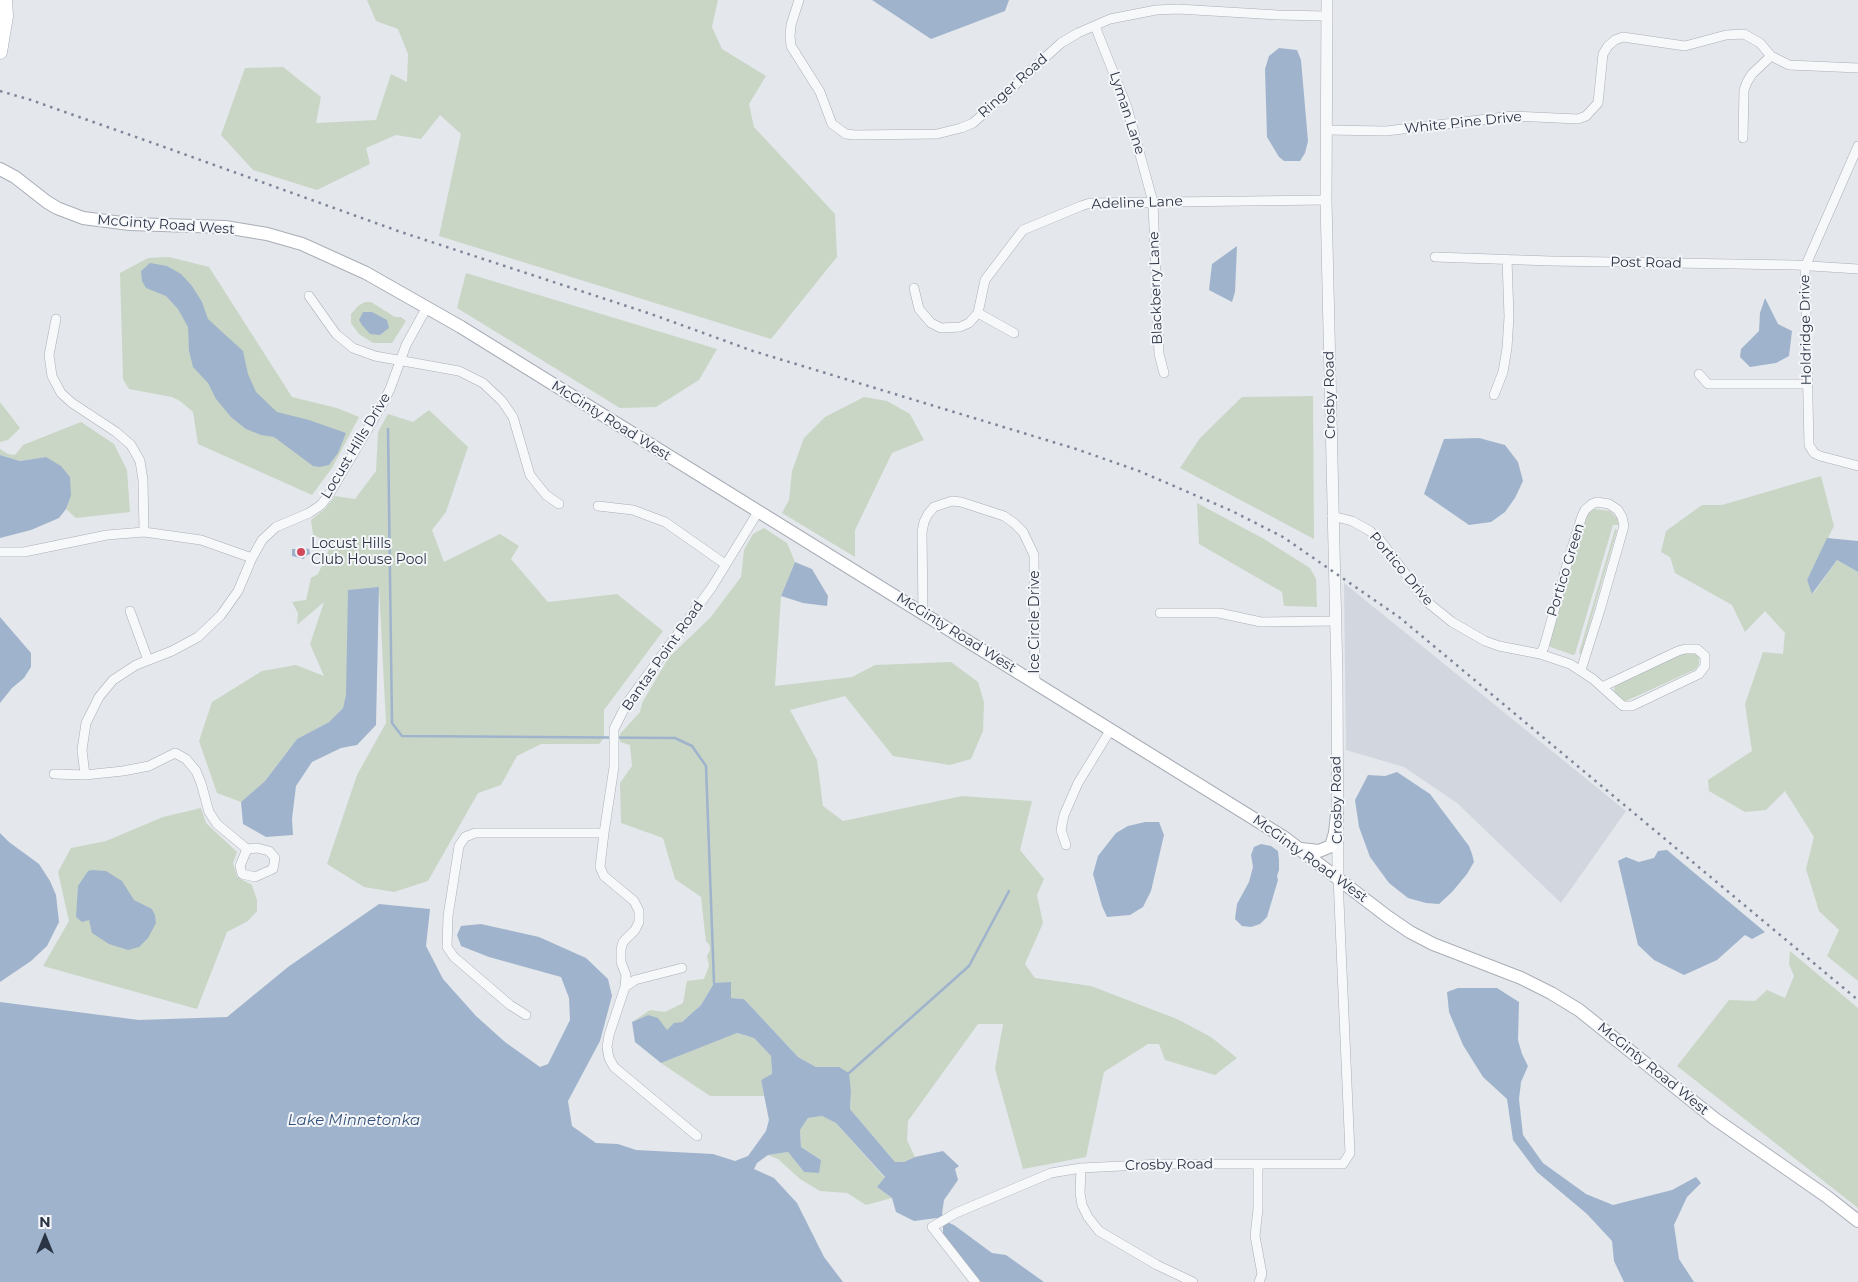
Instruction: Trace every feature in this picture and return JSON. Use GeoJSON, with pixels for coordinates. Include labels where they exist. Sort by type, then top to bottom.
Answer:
{"type":"FeatureCollection","features":[{"type":"Feature","properties":{"kind":"main road"},"geometry":{"type":"LineString","coordinates":[[0,52],[6,16],[6,0]]}},
{"type":"Feature","properties":{"kind":"main road","name":"McGinty Road West"},"geometry":{"type":"LineString","coordinates":[[0,168],[15,177],[34,194],[70,214],[96,221],[225,227],[267,234],[302,244],[366,273],[427,308],[1111,729],[1298,848],[1410,932],[1433,944],[1521,978],[1579,1010],[1715,1119],[1826,1196],[1858,1221]]}},
{"type":"Feature","properties":{"kind":"main road"},"geometry":{"type":"LineString","coordinates":[[1298,848],[1319,852],[1331,846],[1335,833],[1337,814]]}},
{"type":"Feature","properties":{"kind":"street","name":"Ringer Road"},"geometry":{"type":"LineString","coordinates":[[798,0],[791,25],[791,46],[820,92],[832,124],[846,134],[937,134],[961,128],[972,123],[982,115],[1061,43],[1078,33],[1110,19],[1156,10],[1178,9],[1327,16]]}},
{"type":"Feature","properties":{"kind":"street","name":"Crosby Road"},"geometry":{"type":"LineString","coordinates":[[975,1282],[932,1227],[942,1220],[1051,1173],[1081,1168],[1162,1164],[1343,1164],[1350,1153],[1338,878],[1335,621],[1326,200],[1327,0]]}},
{"type":"Feature","properties":{"kind":"street","name":"Lyman Lane"},"geometry":{"type":"LineString","coordinates":[[1095,26],[1127,107],[1138,141],[1153,202]]}},
{"type":"Feature","properties":{"kind":"street","name":"White Pine Drive"},"geometry":{"type":"LineString","coordinates":[[1327,130],[1386,131],[1513,116],[1578,119],[1586,116],[1598,103],[1603,54],[1615,40],[1623,37],[1685,46],[1726,35],[1744,34],[1760,43],[1780,62],[1798,67],[1858,68]]}},
{"type":"Feature","properties":{"kind":"street"},"geometry":{"type":"LineString","coordinates":[[1743,138],[1744,90],[1752,74],[1772,56]]}},
{"type":"Feature","properties":{"kind":"street","name":"Holdridge Drive"},"geometry":{"type":"LineString","coordinates":[[1858,146],[1805,267],[1806,384],[1809,445],[1814,453],[1858,466]]}},
{"type":"Feature","properties":{"kind":"street","name":"Adeline Lane"},"geometry":{"type":"LineString","coordinates":[[978,313],[985,280],[1023,230],[1090,202],[1326,200]]}},
{"type":"Feature","properties":{"kind":"street","name":"Blackberry Lane"},"geometry":{"type":"LineString","coordinates":[[1153,202],[1159,354],[1164,373]]}},
{"type":"Feature","properties":{"kind":"street","name":"Post Road"},"geometry":{"type":"LineString","coordinates":[[1435,257],[1795,265],[1858,269]]}},
{"type":"Feature","properties":{"kind":"street"},"geometry":{"type":"LineString","coordinates":[[1494,395],[1502,372],[1507,348],[1509,317],[1507,259]]}},
{"type":"Feature","properties":{"kind":"street"},"geometry":{"type":"LineString","coordinates":[[914,288],[919,308],[931,324],[941,328],[960,327],[969,322],[978,313],[1014,333]]}},
{"type":"Feature","properties":{"kind":"street"},"geometry":{"type":"LineString","coordinates":[[309,296],[336,334],[353,348],[375,356],[459,371],[483,383],[502,401],[513,417],[530,475],[546,494],[559,504]]}},
{"type":"Feature","properties":{"kind":"street","name":"Locust Hills Drive"},"geometry":{"type":"LineString","coordinates":[[85,776],[82,750],[86,723],[99,697],[113,680],[136,664],[172,651],[198,637],[221,615],[238,591],[262,540],[276,527],[321,505],[382,405],[402,360],[406,345],[427,308]]}},
{"type":"Feature","properties":{"kind":"street"},"geometry":{"type":"LineString","coordinates":[[56,319],[49,355],[52,376],[60,393],[116,432],[131,445],[140,461],[143,480],[144,532]]}},
{"type":"Feature","properties":{"kind":"street"},"geometry":{"type":"LineString","coordinates":[[1699,374],[1708,384],[1806,384]]}},
{"type":"Feature","properties":{"kind":"street","name":"Ice Circle Drive"},"geometry":{"type":"LineString","coordinates":[[923,613],[922,532],[928,514],[934,507],[952,501],[976,506],[1004,516],[1023,532],[1034,555],[1035,682]]}},
{"type":"Feature","properties":{"kind":"street","name":"Portico Green"},"geometry":{"type":"LineString","coordinates":[[1540,654],[1544,647],[1582,516],[1585,510],[1592,504],[1597,502],[1609,504],[1618,510],[1624,526],[1581,670]]}},
{"type":"Feature","properties":{"kind":"street"},"geometry":{"type":"LineString","coordinates":[[598,506],[633,510],[665,522],[725,564]]}},
{"type":"Feature","properties":{"kind":"street","name":"Bantas Point Road"},"geometry":{"type":"LineString","coordinates":[[697,1136],[614,1067],[609,1058],[607,1047],[609,1036],[625,987],[626,975],[621,962],[621,949],[623,942],[635,930],[639,922],[639,910],[634,901],[604,876],[600,867],[614,768],[614,729],[627,703],[712,587],[758,512]]}},
{"type":"Feature","properties":{"kind":"street","name":"Portico Drive"},"geometry":{"type":"LineString","coordinates":[[1332,516],[1352,521],[1370,531],[1380,540],[1426,601],[1452,622],[1485,641],[1499,646],[1540,654],[1581,670],[1623,706],[1629,707],[1699,674],[1705,666],[1705,656],[1697,649],[1685,648],[1678,650],[1602,687]]}},
{"type":"Feature","properties":{"kind":"street"},"geometry":{"type":"LineString","coordinates":[[0,552],[24,552],[106,535],[144,532],[201,540],[252,558]]}},
{"type":"Feature","properties":{"kind":"street"},"geometry":{"type":"LineString","coordinates":[[130,611],[148,660]]}},
{"type":"Feature","properties":{"kind":"street"},"geometry":{"type":"LineString","coordinates":[[1160,613],[1219,613],[1261,622],[1335,621]]}},
{"type":"Feature","properties":{"kind":"street"},"geometry":{"type":"LineString","coordinates":[[1066,845],[1061,830],[1064,815],[1078,783],[1111,729]]}},
{"type":"Feature","properties":{"kind":"street"},"geometry":{"type":"LineString","coordinates":[[54,774],[85,776],[124,771],[149,766],[174,752],[186,759],[196,771],[202,783],[210,812],[217,824],[247,849]]}},
{"type":"Feature","properties":{"kind":"street"},"geometry":{"type":"LineString","coordinates":[[526,1015],[510,1005],[454,957],[447,947],[448,916],[459,846],[465,837],[475,833],[604,833]]}},
{"type":"Feature","properties":{"kind":"street"},"geometry":{"type":"LineString","coordinates":[[625,987],[635,980],[682,968]]}},
{"type":"Feature","properties":{"kind":"street"},"geometry":{"type":"LineString","coordinates":[[1258,1164],[1258,1209],[1255,1236],[1262,1274],[1259,1282]]}},
{"type":"Feature","properties":{"kind":"street"},"geometry":{"type":"LineString","coordinates":[[1081,1168],[1080,1193],[1082,1205],[1088,1217],[1100,1231],[1157,1265],[1193,1282]]}},
{"type":"Feature","properties":{"kind":"shaded area"},"geometry":{"type":"Polygon","coordinates":[[[1344,583],[1626,811],[1561,903],[1457,803],[1404,767],[1346,750],[1344,583]]]}},
{"type":"Feature","properties":{"kind":"green space"},"geometry":{"type":"Polygon","coordinates":[[[367,0],[718,0],[712,27],[722,49],[766,76],[749,104],[754,127],[835,214],[837,257],[771,339],[439,236],[461,134],[440,115],[421,139],[396,135],[366,148],[370,164],[317,190],[253,170],[221,135],[245,68],[283,67],[321,97],[316,123],[376,120],[391,74],[407,82],[408,54],[398,29],[376,21],[367,0]]]}},
{"type":"Feature","properties":{"kind":"green space"},"geometry":{"type":"Polygon","coordinates":[[[169,257],[209,267],[292,397],[337,408],[359,417],[332,468],[312,495],[198,444],[193,412],[180,401],[172,397],[129,389],[123,379],[120,273],[148,258],[169,257]]]}},
{"type":"Feature","properties":{"kind":"green space"},"geometry":{"type":"Polygon","coordinates":[[[466,273],[717,349],[699,380],[656,407],[620,408],[457,308],[466,273]]]}},
{"type":"Feature","properties":{"kind":"green space"},"geometry":{"type":"Polygon","coordinates":[[[365,302],[371,302],[395,317],[401,317],[406,321],[392,343],[373,343],[359,334],[351,323],[351,314],[358,306],[365,302]]]}},
{"type":"Feature","properties":{"kind":"green space"},"geometry":{"type":"Polygon","coordinates":[[[1313,396],[1314,539],[1180,468],[1200,438],[1242,397],[1313,396]]]}},
{"type":"Feature","properties":{"kind":"green space"},"geometry":{"type":"Polygon","coordinates":[[[864,397],[887,401],[910,414],[924,440],[892,453],[855,530],[855,557],[782,513],[789,500],[792,471],[804,438],[825,417],[864,397]]]}},
{"type":"Feature","properties":{"kind":"green space"},"geometry":{"type":"Polygon","coordinates":[[[0,402],[20,428],[8,440],[0,442],[0,402]]]}},
{"type":"Feature","properties":{"kind":"green space"},"geometry":{"type":"Polygon","coordinates":[[[429,410],[468,447],[446,512],[432,530],[444,562],[500,534],[519,546],[511,559],[548,602],[617,594],[663,631],[604,710],[604,738],[599,744],[541,744],[517,756],[501,785],[478,793],[428,881],[394,892],[364,887],[327,864],[357,775],[386,723],[379,587],[343,708],[329,722],[297,739],[265,781],[241,802],[217,793],[199,741],[212,702],[262,671],[296,665],[324,676],[310,644],[324,602],[297,625],[298,613],[292,602],[306,600],[311,578],[318,574],[332,543],[313,535],[311,520],[325,509],[335,496],[355,499],[376,471],[378,432],[388,414],[413,422],[429,410]]]}},
{"type":"Feature","properties":{"kind":"green space"},"geometry":{"type":"Polygon","coordinates":[[[81,422],[114,444],[127,470],[130,512],[76,518],[66,509],[71,496],[46,457],[20,461],[0,455],[0,449],[8,454],[15,455],[23,445],[81,422]]]}},
{"type":"Feature","properties":{"kind":"green space"},"geometry":{"type":"Polygon","coordinates":[[[1821,476],[1834,526],[1807,580],[1813,594],[1837,560],[1858,572],[1858,981],[1827,956],[1839,930],[1819,911],[1806,869],[1814,837],[1785,791],[1766,810],[1745,812],[1709,791],[1708,780],[1752,751],[1745,704],[1763,652],[1783,654],[1785,633],[1765,611],[1745,632],[1732,605],[1675,573],[1670,557],[1661,552],[1666,531],[1702,505],[1722,505],[1821,476]]]}},
{"type":"Feature","properties":{"kind":"green space"},"geometry":{"type":"Polygon","coordinates":[[[1197,503],[1264,539],[1310,568],[1316,579],[1317,607],[1284,606],[1282,592],[1199,544],[1197,503]]]}},
{"type":"Feature","properties":{"kind":"green space"},"geometry":{"type":"Polygon","coordinates":[[[1594,509],[1610,511],[1617,518],[1619,525],[1613,525],[1575,654],[1573,655],[1548,646],[1548,643],[1584,519],[1588,512],[1594,509]]]}},
{"type":"Feature","properties":{"kind":"green space"},"geometry":{"type":"Polygon","coordinates":[[[764,528],[787,543],[795,562],[781,596],[775,686],[852,677],[875,665],[951,662],[978,682],[984,702],[983,731],[971,759],[950,765],[893,756],[845,696],[790,710],[817,760],[823,806],[843,821],[962,796],[1032,801],[1020,850],[1044,879],[1037,895],[1043,923],[1025,964],[1035,978],[1091,986],[1177,1019],[1211,1037],[1237,1058],[1215,1075],[1165,1060],[1159,1044],[1148,1044],[1104,1072],[1086,1157],[1023,1169],[995,1069],[1003,1024],[978,1024],[908,1121],[907,1140],[915,1157],[904,1162],[895,1162],[850,1109],[851,1092],[839,1067],[816,1067],[798,1057],[744,999],[731,998],[714,983],[701,1005],[682,1022],[667,1031],[648,1015],[632,1022],[650,1010],[665,1012],[683,1003],[687,981],[704,979],[709,966],[707,956],[710,950],[709,944],[706,942],[701,897],[675,879],[663,838],[621,823],[620,783],[632,766],[630,745],[620,742],[620,734],[640,712],[642,703],[669,657],[710,618],[741,577],[744,550],[753,534],[764,528]]]}},
{"type":"Feature","properties":{"kind":"green space"},"geometry":{"type":"Polygon","coordinates":[[[1615,529],[1617,530],[1581,654],[1579,653],[1615,529]]]}},
{"type":"Feature","properties":{"kind":"green space"},"geometry":{"type":"Polygon","coordinates":[[[1689,650],[1699,656],[1699,664],[1696,669],[1626,701],[1616,695],[1615,685],[1689,650]]]}},
{"type":"Feature","properties":{"kind":"green space"},"geometry":{"type":"Polygon","coordinates":[[[201,808],[206,823],[237,852],[233,863],[237,877],[252,885],[257,900],[257,911],[248,921],[227,932],[197,1009],[43,966],[69,921],[58,872],[71,848],[106,841],[163,817],[201,808]]]}},
{"type":"Feature","properties":{"kind":"green space"},"geometry":{"type":"Polygon","coordinates":[[[1790,951],[1858,1008],[1858,1208],[1677,1066],[1729,1000],[1755,1001],[1767,990],[1785,998],[1794,976],[1789,964],[1790,951]]]}},
{"type":"Feature","properties":{"kind":"green space"},"geometry":{"type":"Polygon","coordinates":[[[736,1033],[754,1038],[771,1056],[772,1075],[761,1080],[764,1096],[710,1096],[661,1063],[736,1033]]]}},
{"type":"Feature","properties":{"kind":"green space"},"geometry":{"type":"Polygon","coordinates":[[[822,1116],[836,1123],[885,1178],[877,1187],[892,1198],[866,1205],[847,1193],[820,1191],[800,1179],[778,1159],[768,1155],[788,1152],[804,1172],[821,1160],[801,1147],[800,1130],[808,1118],[822,1116]]]}},
{"type":"Feature","properties":{"kind":"water"},"geometry":{"type":"Polygon","coordinates":[[[872,0],[1009,0],[1005,11],[931,39],[872,0]]]}},
{"type":"Feature","properties":{"kind":"water"},"geometry":{"type":"Polygon","coordinates":[[[1279,48],[1297,50],[1301,60],[1308,141],[1305,153],[1300,161],[1284,161],[1279,157],[1267,137],[1265,69],[1269,56],[1279,48]]]}},
{"type":"Feature","properties":{"kind":"water"},"geometry":{"type":"Polygon","coordinates":[[[1237,246],[1235,292],[1232,302],[1209,290],[1212,264],[1237,246]]]}},
{"type":"Feature","properties":{"kind":"water"},"geometry":{"type":"Polygon","coordinates":[[[150,263],[167,266],[181,274],[192,286],[202,302],[208,319],[243,351],[248,374],[256,392],[277,412],[309,420],[346,433],[338,453],[329,465],[313,466],[274,437],[261,435],[246,429],[231,417],[216,399],[208,383],[193,367],[189,351],[188,327],[178,309],[166,296],[146,288],[142,281],[141,271],[150,263]]]}},
{"type":"Feature","properties":{"kind":"water"},"geometry":{"type":"Polygon","coordinates":[[[1765,298],[1778,324],[1792,331],[1789,356],[1776,363],[1750,367],[1740,357],[1741,349],[1759,331],[1760,313],[1765,298]]]}},
{"type":"Feature","properties":{"kind":"water"},"geometry":{"type":"Polygon","coordinates":[[[363,312],[372,312],[387,320],[389,328],[380,335],[370,334],[359,320],[363,312]]]}},
{"type":"Feature","properties":{"kind":"water"},"geometry":{"type":"Polygon","coordinates":[[[1479,438],[1505,445],[1518,462],[1523,481],[1515,498],[1505,512],[1491,522],[1469,525],[1424,494],[1444,439],[1479,438]]]}},
{"type":"Feature","properties":{"kind":"water"},"geometry":{"type":"Polygon","coordinates":[[[0,455],[20,461],[46,457],[61,466],[70,477],[71,496],[66,509],[59,518],[31,530],[0,538],[0,455]]]}},
{"type":"Feature","properties":{"kind":"water"},"geometry":{"type":"Polygon","coordinates":[[[1827,538],[1858,541],[1858,572],[1837,560],[1812,594],[1807,580],[1827,538]]]}},
{"type":"Feature","properties":{"kind":"water","name":"Locust Hills Club House Pool"},"geometry":{"type":"Polygon","coordinates":[[[301,546],[309,549],[310,554],[305,556],[304,559],[292,556],[292,549],[298,549],[301,546]]]}},
{"type":"Feature","properties":{"kind":"water"},"geometry":{"type":"Polygon","coordinates":[[[795,562],[812,569],[828,596],[827,606],[803,603],[781,596],[795,562]]]}},
{"type":"Feature","properties":{"kind":"water"},"geometry":{"type":"Polygon","coordinates":[[[379,587],[376,725],[357,745],[341,748],[312,762],[296,786],[292,819],[293,835],[266,837],[243,824],[241,802],[265,781],[297,739],[329,722],[343,708],[346,695],[348,590],[379,587]]]}},
{"type":"Feature","properties":{"kind":"water"},"geometry":{"type":"Polygon","coordinates":[[[0,617],[31,653],[31,667],[24,678],[12,688],[0,703],[0,617]]]}},
{"type":"Feature","properties":{"kind":"water"},"geometry":{"type":"Polygon","coordinates":[[[1397,772],[1430,794],[1469,846],[1472,854],[1474,862],[1467,874],[1439,904],[1408,898],[1389,883],[1370,857],[1359,827],[1355,800],[1368,775],[1385,776],[1397,772]]]}},
{"type":"Feature","properties":{"kind":"water"},"geometry":{"type":"Polygon","coordinates":[[[1145,822],[1159,822],[1164,835],[1151,891],[1143,907],[1130,915],[1107,917],[1093,874],[1098,856],[1116,833],[1128,826],[1145,822]]]}},
{"type":"Feature","properties":{"kind":"water"},"geometry":{"type":"Polygon","coordinates":[[[0,833],[39,864],[56,895],[59,922],[47,946],[31,961],[0,982],[0,833]]]}},
{"type":"Feature","properties":{"kind":"water"},"geometry":{"type":"Polygon","coordinates":[[[1261,844],[1271,846],[1278,851],[1278,880],[1267,917],[1260,924],[1251,927],[1242,926],[1235,919],[1237,904],[1249,882],[1253,867],[1251,855],[1254,847],[1261,844]]]}},
{"type":"Feature","properties":{"kind":"water"},"geometry":{"type":"Polygon","coordinates":[[[1667,850],[1765,932],[1752,939],[1745,935],[1717,960],[1684,975],[1654,960],[1638,945],[1618,861],[1626,857],[1639,862],[1654,858],[1658,851],[1667,850]]]}},
{"type":"Feature","properties":{"kind":"water"},"geometry":{"type":"Polygon","coordinates":[[[88,871],[106,871],[122,881],[134,900],[152,909],[156,923],[148,938],[139,947],[128,950],[109,944],[92,933],[89,920],[82,922],[76,917],[78,886],[88,871]]]}},
{"type":"Feature","properties":{"kind":"water","name":"Lake Minnetonka"},"geometry":{"type":"Polygon","coordinates":[[[379,904],[430,909],[426,946],[443,979],[476,1016],[505,1042],[540,1067],[548,1064],[570,1020],[569,998],[561,977],[489,957],[461,946],[457,935],[461,926],[481,924],[539,937],[586,958],[608,979],[612,996],[600,1041],[568,1101],[572,1126],[596,1143],[618,1144],[636,1150],[713,1154],[735,1161],[748,1156],[766,1131],[769,1120],[761,1080],[772,1074],[771,1056],[754,1038],[737,1033],[661,1063],[635,1042],[632,1022],[648,1015],[658,1018],[667,1030],[674,1023],[682,1022],[701,1005],[714,983],[731,982],[731,998],[744,999],[798,1057],[816,1067],[839,1067],[849,1073],[850,1109],[895,1162],[904,1162],[915,1157],[943,1151],[959,1166],[955,1169],[958,1180],[944,1200],[942,1214],[947,1222],[954,1225],[992,1253],[1006,1255],[1044,1282],[981,1282],[943,1234],[943,1226],[937,1218],[914,1221],[896,1212],[892,1198],[877,1187],[885,1177],[836,1123],[822,1116],[808,1118],[800,1130],[801,1147],[821,1160],[819,1173],[804,1172],[788,1152],[768,1155],[757,1163],[754,1169],[774,1178],[797,1203],[824,1257],[843,1282],[0,1282],[0,1002],[139,1020],[227,1017],[288,967],[379,904]]]}},
{"type":"Feature","properties":{"kind":"water"},"geometry":{"type":"Polygon","coordinates":[[[1458,988],[1497,988],[1519,1002],[1518,1040],[1528,1066],[1521,1082],[1519,1099],[1523,1135],[1543,1163],[1586,1194],[1613,1205],[1672,1190],[1696,1177],[1701,1183],[1687,1197],[1674,1225],[1679,1259],[1694,1282],[1624,1282],[1614,1261],[1612,1241],[1587,1214],[1537,1172],[1513,1140],[1507,1099],[1483,1077],[1463,1045],[1449,1012],[1447,992],[1458,988]]]}},
{"type":"Feature","properties":{"kind":"waterway"},"geometry":{"type":"LineString","coordinates":[[388,429],[392,723],[402,736],[675,738],[692,746],[706,766],[714,983]]}},
{"type":"Feature","properties":{"kind":"waterway"},"geometry":{"type":"LineString","coordinates":[[849,1073],[969,966],[1009,891]]}},
{"type":"Feature","properties":{"kind":"railway"},"geometry":{"type":"LineString","coordinates":[[0,91],[31,100],[398,231],[651,314],[753,351],[1076,449],[1139,471],[1232,511],[1283,537],[1399,617],[1858,1000]]}},
{"type":"Feature","properties":{"kind":"place","name":"Locust Hills Club House Pool"},"geometry":{"type":"Point","coordinates":[301,552]}}]}
